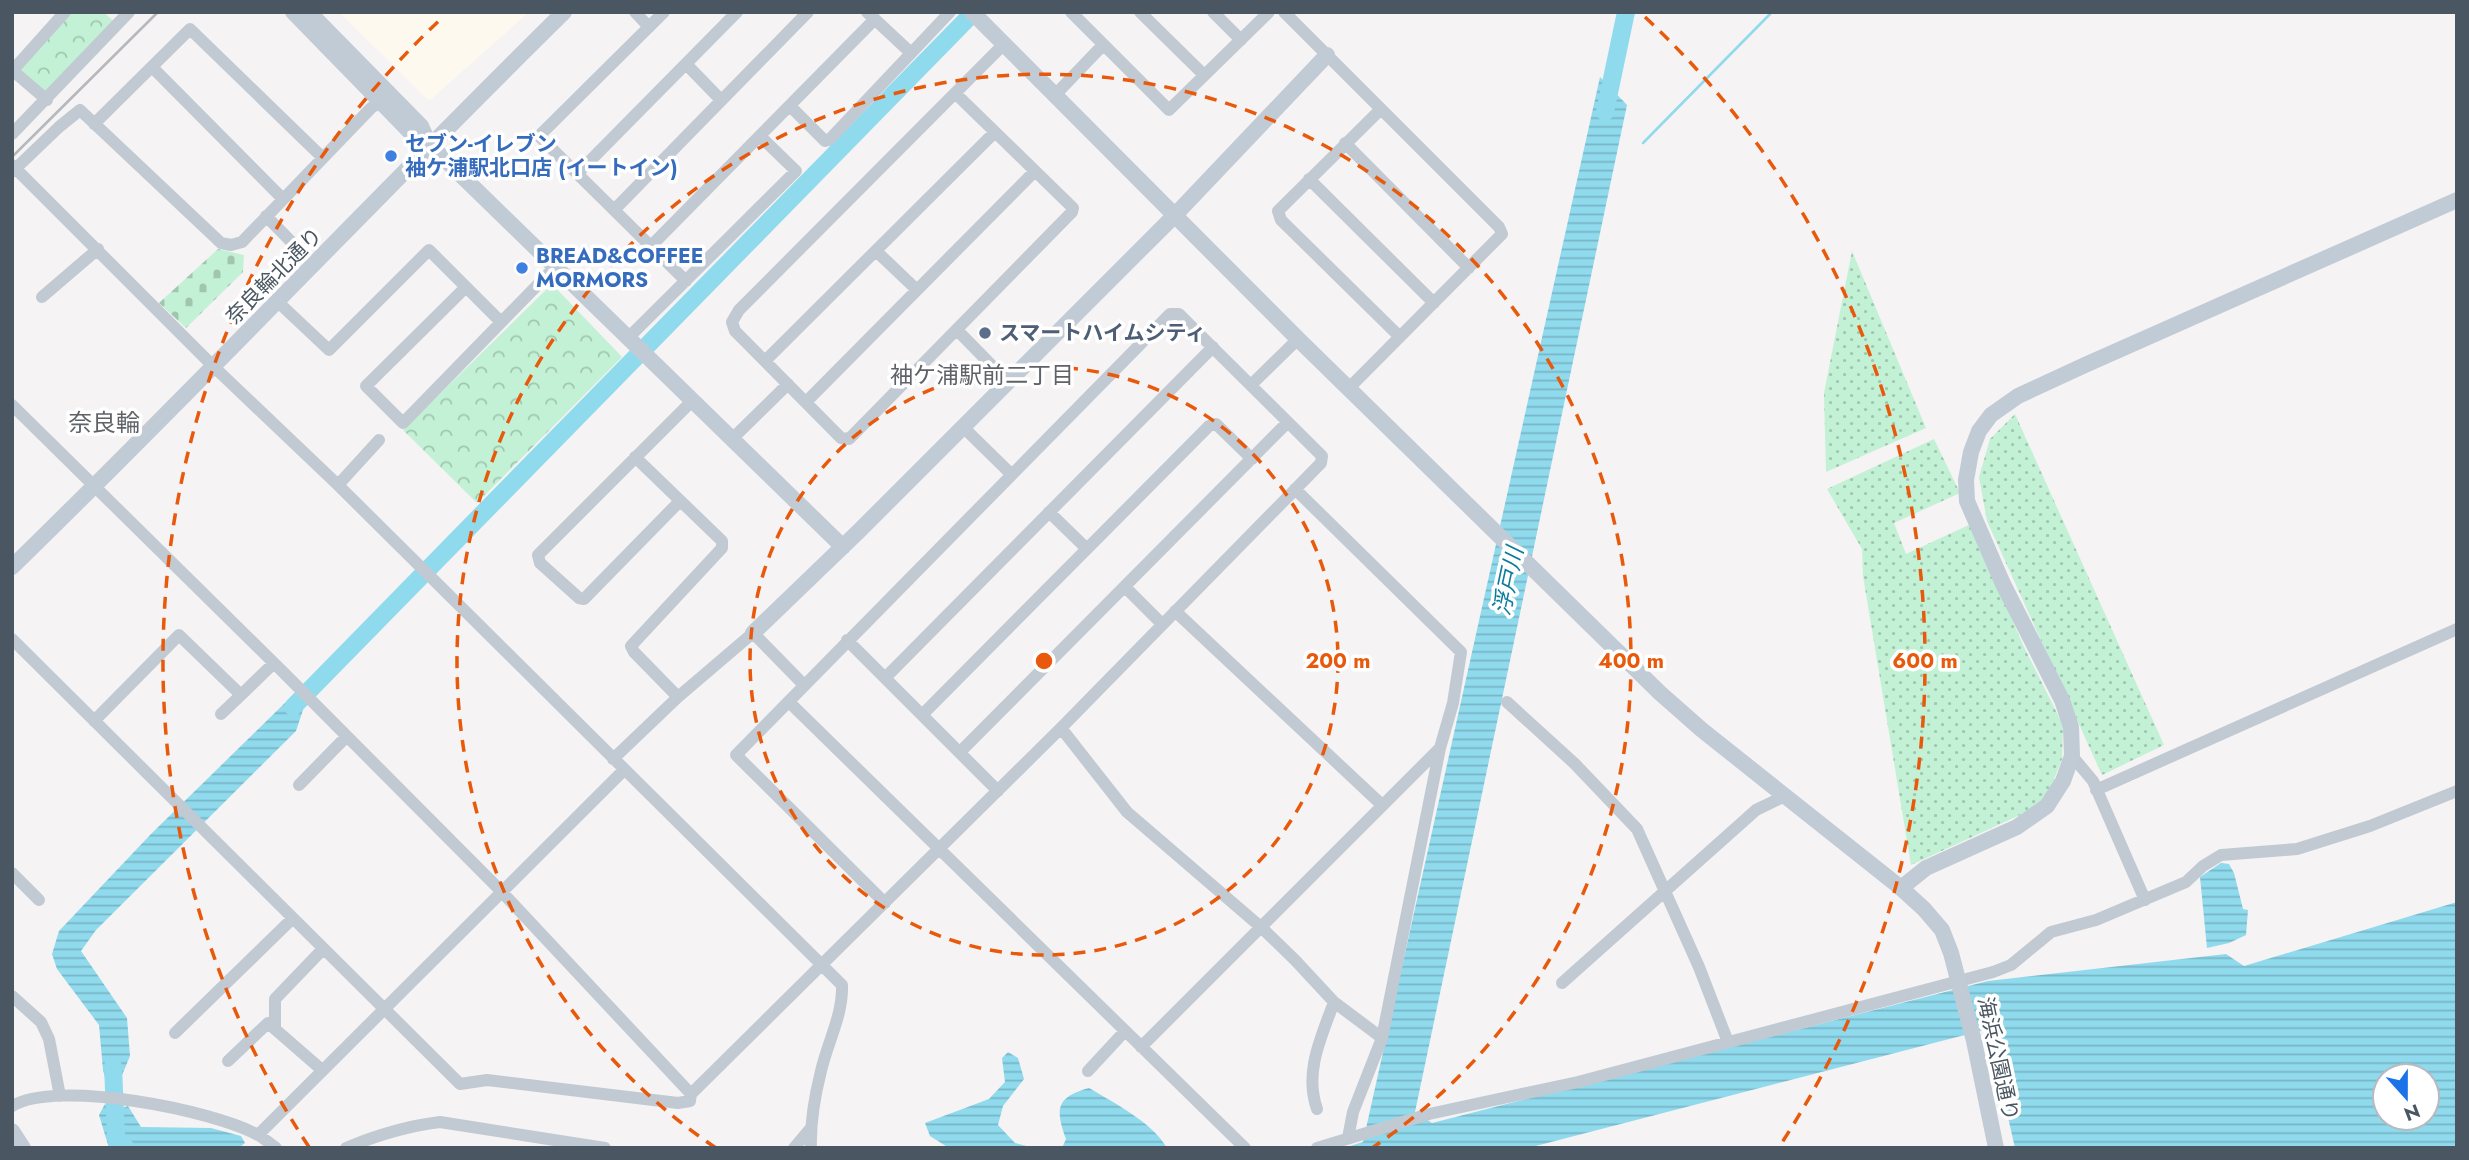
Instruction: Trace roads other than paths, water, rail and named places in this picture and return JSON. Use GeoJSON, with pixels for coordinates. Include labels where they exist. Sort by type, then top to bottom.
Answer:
{"type":"FeatureCollection","features":[{"type":"Feature","properties":{"kind":"street"},"geometry":{"type":"LineString","coordinates":[[47,100],[13,70],[65,12]]}},
{"type":"Feature","properties":{"kind":"street"},"geometry":{"type":"LineString","coordinates":[[12,134],[129,12]]}},
{"type":"Feature","properties":{"kind":"street"},"geometry":{"type":"LineString","coordinates":[[293,12],[412,134],[429,144],[843,547]]}},
{"type":"Feature","properties":{"kind":"street"},"geometry":{"type":"LineString","coordinates":[[309,12],[421,126],[429,144]]}},
{"type":"Feature","properties":{"kind":"street","name":"奈良輪北通り"},"geometry":{"type":"LineString","coordinates":[[12,567],[278,302],[429,144],[564,12]]}},
{"type":"Feature","properties":{"kind":"street"},"geometry":{"type":"LineString","coordinates":[[635,12],[649,27]]}},
{"type":"Feature","properties":{"kind":"street"},"geometry":{"type":"LineString","coordinates":[[664,12],[538,136],[686,281]]}},
{"type":"Feature","properties":{"kind":"street"},"geometry":{"type":"LineString","coordinates":[[577,174],[737,12]]}},
{"type":"Feature","properties":{"kind":"street"},"geometry":{"type":"LineString","coordinates":[[614,210],[808,12]]}},
{"type":"Feature","properties":{"kind":"street"},"geometry":{"type":"LineString","coordinates":[[791,107],[825,141],[829,140],[950,12]]}},
{"type":"Feature","properties":{"kind":"street"},"geometry":{"type":"LineString","coordinates":[[1071,12],[1169,110],[1269,12]]}},
{"type":"Feature","properties":{"kind":"street"},"geometry":{"type":"LineString","coordinates":[[1140,12],[1204,75]]}},
{"type":"Feature","properties":{"kind":"street"},"geometry":{"type":"LineString","coordinates":[[1213,12],[1241,40]]}},
{"type":"Feature","properties":{"kind":"street"},"geometry":{"type":"LineString","coordinates":[[1284,12],[1502,234],[1349,388]]}},
{"type":"Feature","properties":{"kind":"street"},"geometry":{"type":"LineString","coordinates":[[651,246],[791,107],[871,16],[911,53]]}},
{"type":"Feature","properties":{"kind":"street","name":"海浜公園通り"},"geometry":{"type":"LineString","coordinates":[[977,18],[1298,339],[1668,701],[1924,909],[1942,930],[1959,980],[1996,1148]]}},
{"type":"Feature","properties":{"kind":"street"},"geometry":{"type":"LineString","coordinates":[[94,124],[190,29],[323,158]]}},
{"type":"Feature","properties":{"kind":"street"},"geometry":{"type":"LineString","coordinates":[[956,93],[1073,208],[1072,212],[849,439],[841,438],[735,331],[732,322],[739,310],[1004,44]]}},
{"type":"Feature","properties":{"kind":"street"},"geometry":{"type":"LineString","coordinates":[[1055,95],[1103,45]]}},
{"type":"Feature","properties":{"kind":"street"},"geometry":{"type":"LineString","coordinates":[[613,759],[678,697],[753,633],[843,547],[1175,215],[1327,55]]}},
{"type":"Feature","properties":{"kind":"street"},"geometry":{"type":"LineString","coordinates":[[686,64],[721,100]]}},
{"type":"Feature","properties":{"kind":"street"},"geometry":{"type":"LineString","coordinates":[[152,67],[283,199]]}},
{"type":"Feature","properties":{"kind":"street"},"geometry":{"type":"LineString","coordinates":[[380,102],[371,108],[242,242],[231,245],[221,243],[80,110],[13,169],[338,485],[842,985],[842,1004],[821,1071],[810,1129],[811,1148]]}},
{"type":"Feature","properties":{"kind":"street"},"geometry":{"type":"LineString","coordinates":[[1381,109],[1278,211],[1280,220],[1400,337]]}},
{"type":"Feature","properties":{"kind":"street"},"geometry":{"type":"LineString","coordinates":[[765,361],[995,132]]}},
{"type":"Feature","properties":{"kind":"street"},"geometry":{"type":"LineString","coordinates":[[629,337],[796,171],[761,136]]}},
{"type":"Feature","properties":{"kind":"street"},"geometry":{"type":"LineString","coordinates":[[1345,143],[1469,268]]}},
{"type":"Feature","properties":{"kind":"street"},"geometry":{"type":"LineString","coordinates":[[806,402],[1035,171]]}},
{"type":"Feature","properties":{"kind":"street"},"geometry":{"type":"LineString","coordinates":[[1309,179],[1434,303]]}},
{"type":"Feature","properties":{"kind":"street"},"geometry":{"type":"LineString","coordinates":[[1901,888],[1926,868],[2017,827],[2047,806],[2063,781],[2073,756],[2071,727],[2062,700],[2004,584],[1968,501],[1966,480],[1971,452],[1979,431],[1992,415],[2018,396],[2457,200]]}},
{"type":"Feature","properties":{"kind":"street"},"geometry":{"type":"LineString","coordinates":[[266,216],[314,265]]}},
{"type":"Feature","properties":{"kind":"street"},"geometry":{"type":"LineString","coordinates":[[42,297],[98,249]]}},
{"type":"Feature","properties":{"kind":"street"},"geometry":{"type":"LineString","coordinates":[[278,302],[329,350],[429,250],[501,323]]}},
{"type":"Feature","properties":{"kind":"street"},"geometry":{"type":"LineString","coordinates":[[876,251],[917,290]]}},
{"type":"Feature","properties":{"kind":"street"},"geometry":{"type":"LineString","coordinates":[[466,287],[366,386],[402,423],[556,267]]}},
{"type":"Feature","properties":{"kind":"street"},"geometry":{"type":"LineString","coordinates":[[12,639],[460,1084],[487,1080],[678,1104],[690,1101],[691,1094],[822,967],[1061,728],[1321,463],[1322,456],[1179,314],[1170,314],[736,755],[885,903]]}},
{"type":"Feature","properties":{"kind":"street"},"geometry":{"type":"LineString","coordinates":[[957,330],[1007,381]]}},
{"type":"Feature","properties":{"kind":"street"},"geometry":{"type":"LineString","coordinates":[[1251,385],[1298,339]]}},
{"type":"Feature","properties":{"kind":"street"},"geometry":{"type":"LineString","coordinates":[[885,678],[1213,347]]}},
{"type":"Feature","properties":{"kind":"street"},"geometry":{"type":"LineString","coordinates":[[732,439],[788,384]]}},
{"type":"Feature","properties":{"kind":"street"},"geometry":{"type":"LineString","coordinates":[[680,501],[584,599],[579,598],[540,563],[538,555],[693,400]]}},
{"type":"Feature","properties":{"kind":"street"},"geometry":{"type":"LineString","coordinates":[[12,405],[501,891],[691,1094]]}},
{"type":"Feature","properties":{"kind":"street"},"geometry":{"type":"LineString","coordinates":[[960,752],[1288,422]]}},
{"type":"Feature","properties":{"kind":"street"},"geometry":{"type":"LineString","coordinates":[[922,715],[1209,426],[1216,424],[1252,459]]}},
{"type":"Feature","properties":{"kind":"street"},"geometry":{"type":"LineString","coordinates":[[962,426],[1011,474]]}},
{"type":"Feature","properties":{"kind":"street"},"geometry":{"type":"LineString","coordinates":[[338,485],[379,440]]}},
{"type":"Feature","properties":{"kind":"street"},"geometry":{"type":"LineString","coordinates":[[635,457],[722,541],[722,548],[631,646],[678,697]]}},
{"type":"Feature","properties":{"kind":"street"},"geometry":{"type":"LineString","coordinates":[[1295,489],[1461,652],[1453,703],[1440,748],[1382,1038],[1353,1112],[1349,1138]]}},
{"type":"Feature","properties":{"kind":"street"},"geometry":{"type":"LineString","coordinates":[[1049,512],[1087,550]]}},
{"type":"Feature","properties":{"kind":"street"},"geometry":{"type":"LineString","coordinates":[[1125,587],[1162,624]]}},
{"type":"Feature","properties":{"kind":"street"},"geometry":{"type":"LineString","coordinates":[[1175,611],[1382,805]]}},
{"type":"Feature","properties":{"kind":"street"},"geometry":{"type":"LineString","coordinates":[[2096,790],[2457,629]]}},
{"type":"Feature","properties":{"kind":"street"},"geometry":{"type":"LineString","coordinates":[[753,633],[804,685]]}},
{"type":"Feature","properties":{"kind":"street"},"geometry":{"type":"LineString","coordinates":[[94,721],[179,635],[241,695]]}},
{"type":"Feature","properties":{"kind":"street"},"geometry":{"type":"LineString","coordinates":[[847,640],[998,791]]}},
{"type":"Feature","properties":{"kind":"street"},"geometry":{"type":"LineString","coordinates":[[221,714],[274,663]]}},
{"type":"Feature","properties":{"kind":"street"},"geometry":{"type":"LineString","coordinates":[[789,702],[1245,1148]]}},
{"type":"Feature","properties":{"kind":"street"},"geometry":{"type":"LineString","coordinates":[[1507,702],[1575,764],[1637,829],[1699,967],[1728,1042]]}},
{"type":"Feature","properties":{"kind":"street"},"geometry":{"type":"LineString","coordinates":[[1061,728],[1127,812],[1262,928],[1334,1002],[1382,1038]]}},
{"type":"Feature","properties":{"kind":"street"},"geometry":{"type":"LineString","coordinates":[[299,785],[346,737]]}},
{"type":"Feature","properties":{"kind":"street"},"geometry":{"type":"LineString","coordinates":[[1141,1047],[1440,748]]}},
{"type":"Feature","properties":{"kind":"street"},"geometry":{"type":"LineString","coordinates":[[2073,756],[2093,782],[2145,900]]}},
{"type":"Feature","properties":{"kind":"street"},"geometry":{"type":"LineString","coordinates":[[258,1135],[624,770]]}},
{"type":"Feature","properties":{"kind":"street"},"geometry":{"type":"LineString","coordinates":[[1317,1148],[1423,1116],[1578,1082],[1993,972],[2011,965],[2051,932],[2096,920],[2186,882],[2203,866],[2221,855],[2297,849],[2371,826],[2457,791]]}},
{"type":"Feature","properties":{"kind":"street"},"geometry":{"type":"LineString","coordinates":[[1562,983],[1756,810],[1785,796]]}},
{"type":"Feature","properties":{"kind":"street"},"geometry":{"type":"LineString","coordinates":[[12,873],[39,900]]}},
{"type":"Feature","properties":{"kind":"street"},"geometry":{"type":"LineString","coordinates":[[174,1033],[292,919]]}},
{"type":"Feature","properties":{"kind":"street"},"geometry":{"type":"LineString","coordinates":[[275,1029],[275,999],[323,949]]}},
{"type":"Feature","properties":{"kind":"street"},"geometry":{"type":"LineString","coordinates":[[12,996],[41,1022],[49,1039],[60,1096]]}},
{"type":"Feature","properties":{"kind":"street"},"geometry":{"type":"LineString","coordinates":[[1317,1110],[1311,1092],[1312,1072],[1318,1042],[1334,1002]]}},
{"type":"Feature","properties":{"kind":"street"},"geometry":{"type":"LineString","coordinates":[[228,1061],[268,1023],[322,1070]]}},
{"type":"Feature","properties":{"kind":"street"},"geometry":{"type":"LineString","coordinates":[[1088,1071],[1125,1031]]}},
{"type":"Feature","properties":{"kind":"street"},"geometry":{"type":"LineString","coordinates":[[12,1106],[23,1100],[60,1096],[127,1099],[208,1116],[258,1135],[276,1148]]}},
{"type":"Feature","properties":{"kind":"street"},"geometry":{"type":"LineString","coordinates":[[346,1148],[379,1134],[440,1122],[606,1148]]}},
{"type":"Feature","properties":{"kind":"street"},"geometry":{"type":"LineString","coordinates":[[794,1148],[810,1129]]}},
{"type":"Feature","properties":{"kind":"street"},"geometry":{"type":"LineString","coordinates":[[12,1130],[23,1148]]}},
{"type":"Feature","properties":{"kind":"street"},"geometry":{"type":"LineString","coordinates":[[379,1134],[380,1148]]}},
{"type":"Feature","properties":{"kind":"water"},"geometry":{"type":"Polygon","coordinates":[[[1600,77],[1627,105],[1415,1112],[1432,1123],[1988,981],[2226,954],[2244,966],[2457,902],[2457,1148],[2015,1148],[1988,1029],[1528,1148],[1344,1148],[1363,1142],[1600,77]]]}},
{"type":"Feature","properties":{"kind":"water"},"geometry":{"type":"Polygon","coordinates":[[[294,694],[305,704],[296,731],[96,930],[81,951],[127,1018],[130,1056],[120,1080],[114,1088],[108,1088],[103,1070],[99,1025],[57,969],[52,954],[59,931],[151,834],[294,694]]]}},
{"type":"Feature","properties":{"kind":"water"},"geometry":{"type":"Polygon","coordinates":[[[2221,863],[2229,864],[2234,873],[2243,909],[2248,910],[2246,935],[2229,943],[2207,948],[2200,877],[2221,863]]]}},
{"type":"Feature","properties":{"kind":"water"},"geometry":{"type":"Polygon","coordinates":[[[1008,1052],[1018,1058],[1024,1079],[1003,1106],[998,1125],[1015,1143],[1034,1148],[949,1148],[930,1136],[925,1123],[989,1099],[1005,1082],[1002,1058],[1008,1052]]]}},
{"type":"Feature","properties":{"kind":"water"},"geometry":{"type":"Polygon","coordinates":[[[1089,1088],[1142,1122],[1167,1148],[1062,1148],[1066,1139],[1060,1120],[1061,1106],[1070,1096],[1089,1088]]]}},
{"type":"Feature","properties":{"kind":"water"},"geometry":{"type":"Polygon","coordinates":[[[105,1104],[114,1111],[128,1106],[141,1127],[211,1128],[241,1136],[245,1143],[239,1148],[109,1148],[99,1115],[105,1104]]]}},
{"type":"Feature","properties":{"kind":"waterway"},"geometry":{"type":"LineString","coordinates":[[293,707],[974,12]]}},
{"type":"Feature","properties":{"kind":"waterway","name":"浮戸川"},"geometry":{"type":"LineString","coordinates":[[1605,112],[1626,12]]}},
{"type":"Feature","properties":{"kind":"waterway"},"geometry":{"type":"LineString","coordinates":[[1643,143],[1772,12]]}},
{"type":"Feature","properties":{"kind":"waterway"},"geometry":{"type":"LineString","coordinates":[[113,1066],[116,1138],[126,1148]]}},
{"type":"Feature","properties":{"kind":"railway"},"geometry":{"type":"LineString","coordinates":[[12,157],[158,12]]}},
{"type":"Feature","properties":{"kind":"place","name":"セブン-イレブン 袖ケ浦駅北口店 (イートイン)"},"geometry":{"type":"Point","coordinates":[391,156]}},
{"type":"Feature","properties":{"kind":"place","name":"BREAD&COFFEE MORMORS"},"geometry":{"type":"Point","coordinates":[522,268]}},
{"type":"Feature","properties":{"kind":"place","name":"スマートハイムシティ"},"geometry":{"type":"Point","coordinates":[985,333]}},
{"type":"Feature","properties":{"kind":"district","name":"袖ケ浦駅前二丁目"},"geometry":{"type":"Point","coordinates":[982,375]}},
{"type":"Feature","properties":{"kind":"district","name":"奈良輪"},"geometry":{"type":"Point","coordinates":[104,422]}}]}
